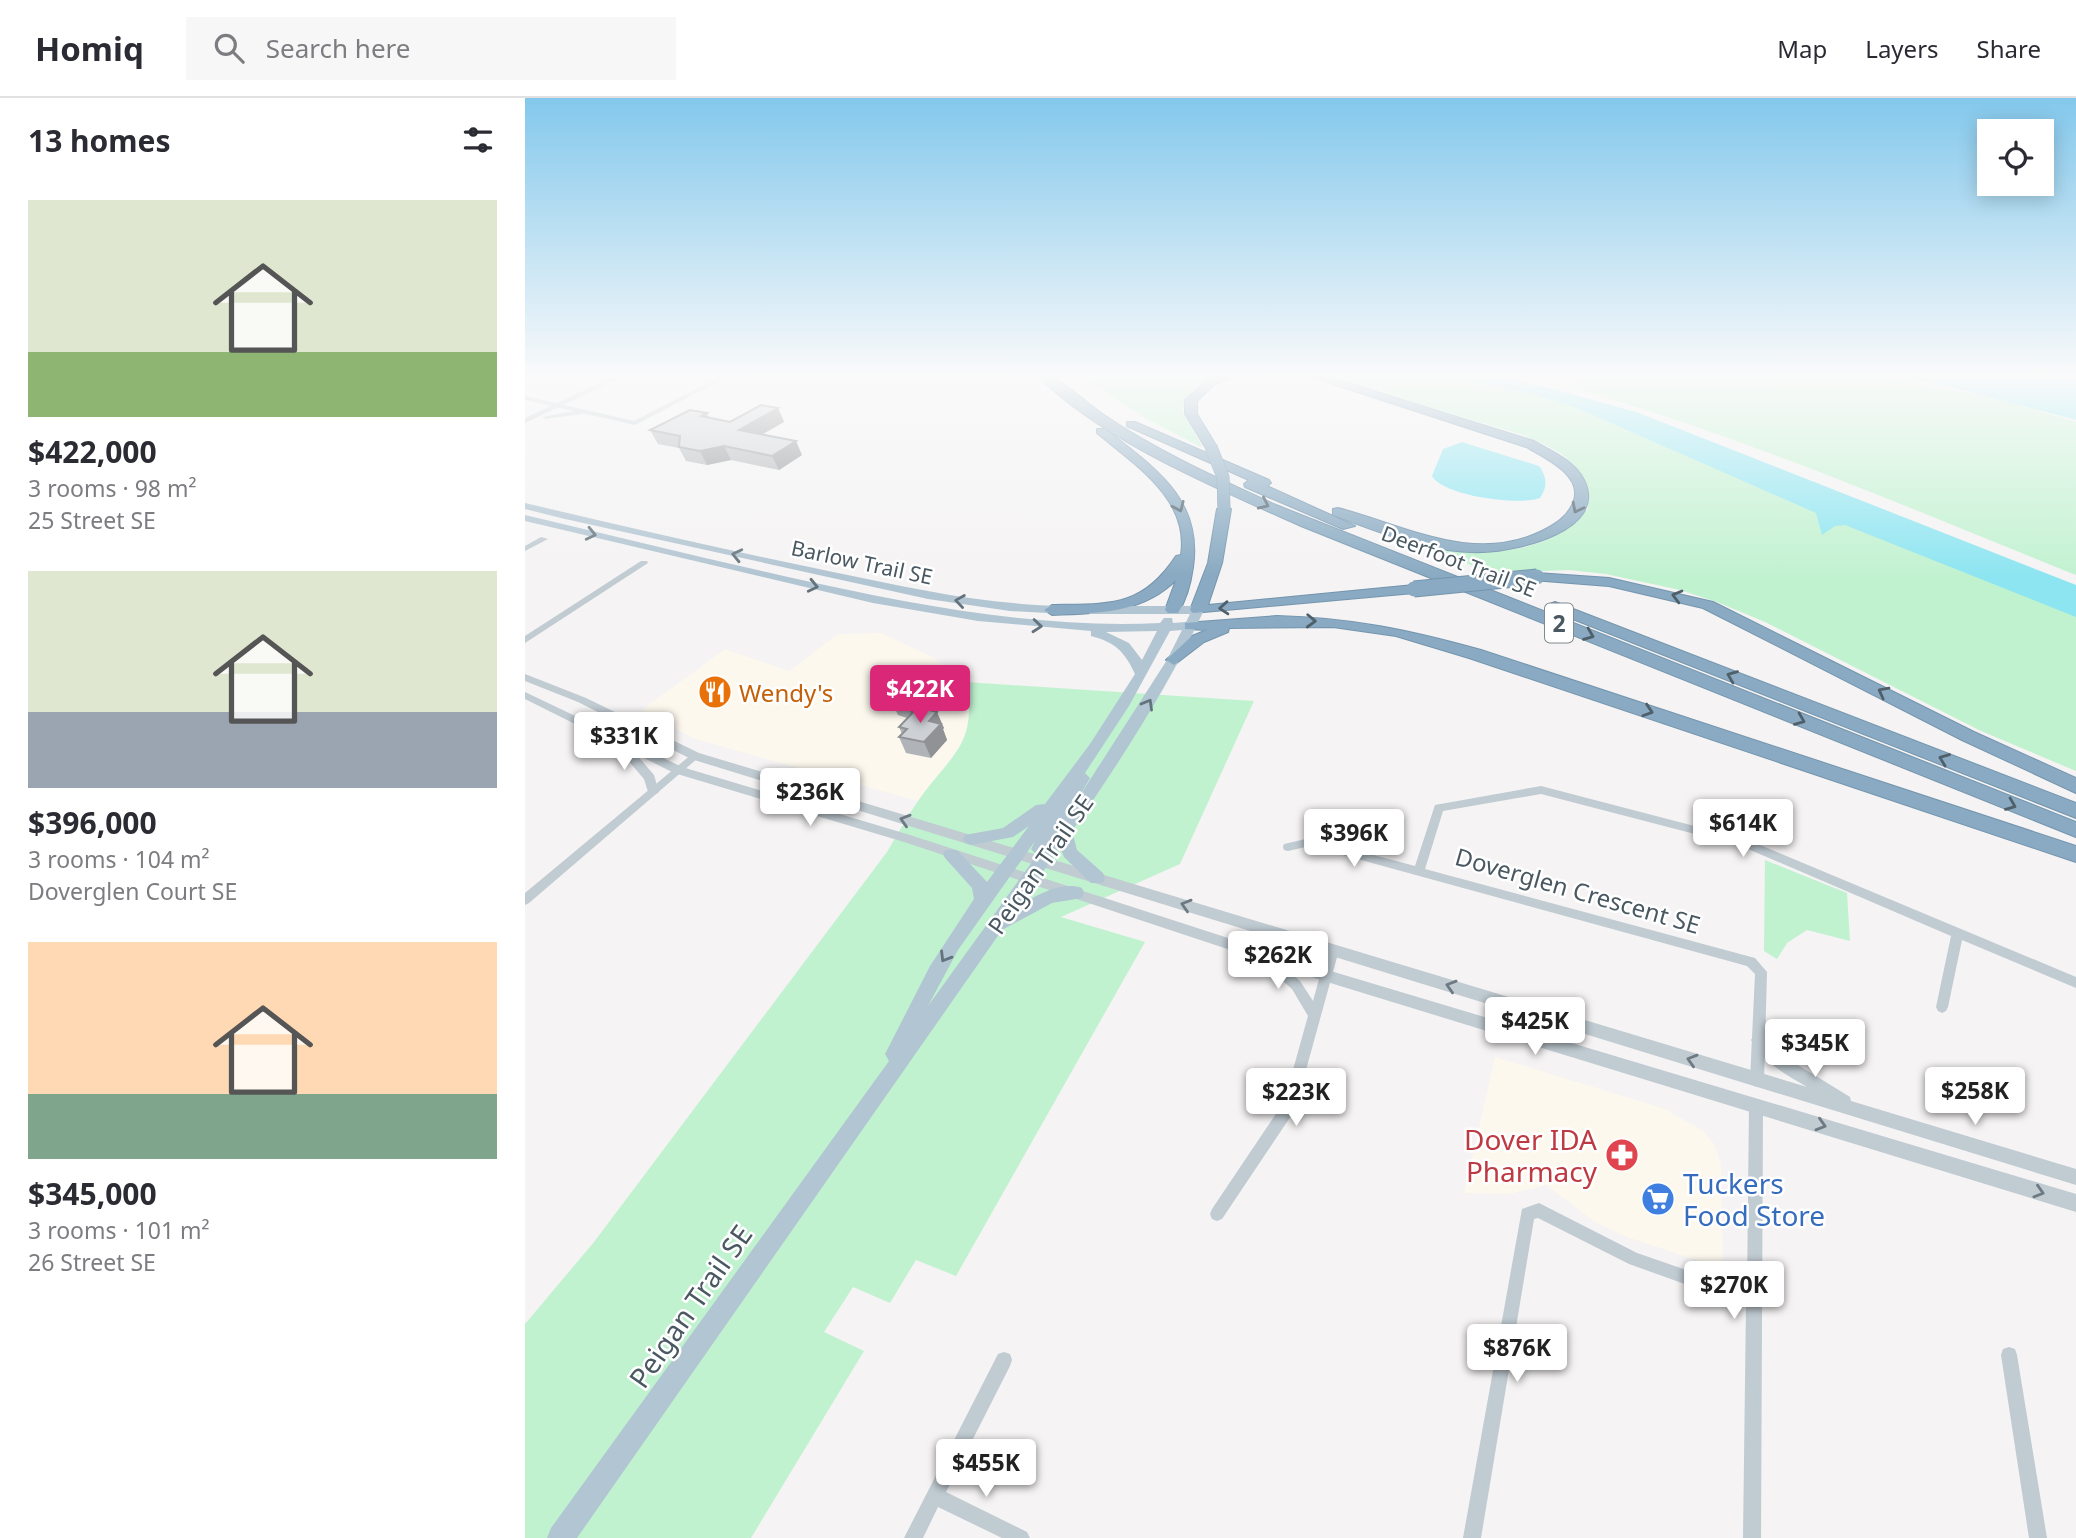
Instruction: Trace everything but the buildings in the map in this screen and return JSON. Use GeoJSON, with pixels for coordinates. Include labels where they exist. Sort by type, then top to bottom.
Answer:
{"type":"FeatureCollection","features":[{"type":"Feature","properties":{"kind":"highway"},"geometry":{"type":"LineString","coordinates":[[1112,441],[1165,486],[1181,509],[1191,541],[1190,554],[1173,610]]}},
{"type":"Feature","properties":{"kind":"highway","name":"Deerfoot Trail SE"},"geometry":{"type":"LineString","coordinates":[[1140,441],[1195,472],[1306,523],[2076,830]]}},
{"type":"Feature","properties":{"kind":"highway","name":"Deerfoot Trail SE"},"geometry":{"type":"LineString","coordinates":[[1163,441],[1209,466],[1361,532],[2076,811]]}},
{"type":"Feature","properties":{"kind":"highway"},"geometry":{"type":"LineString","coordinates":[[1170,441],[1368,524],[1429,543],[1485,548],[1521,544],[1560,529],[1580,507],[1583,498],[1579,481],[1563,462],[1522,441]]}},
{"type":"Feature","properties":{"kind":"highway"},"geometry":{"type":"LineString","coordinates":[[1207,441],[1223,477],[1224,509],[1215,563],[1198,610],[1537,578],[1618,583],[1708,605],[1776,636],[1968,736],[2076,786]]}},
{"type":"Feature","properties":{"kind":"highway"},"geometry":{"type":"LineString","coordinates":[[1052,610],[1122,606],[1156,593],[1176,572],[1187,531]]}},
{"type":"Feature","properties":{"kind":"highway"},"geometry":{"type":"LineString","coordinates":[[1190,626],[1243,622],[1333,622],[1428,640],[2076,854]]}},
{"type":"Feature","properties":{"kind":"highway"},"geometry":{"type":"LineString","coordinates":[[1174,660],[1210,632],[1243,622]]}},
{"type":"Feature","properties":{"kind":"main road","name":"Barlow Trail SE"},"geometry":{"type":"LineString","coordinates":[[525,506],[773,564],[925,595],[1052,610],[1198,610]]}},
{"type":"Feature","properties":{"kind":"main road","name":"Barlow Trail SE"},"geometry":{"type":"LineString","coordinates":[[525,518],[884,602],[1008,623],[1073,629],[1190,626]]}},
{"type":"Feature","properties":{"kind":"main road","name":"Peigan Trail SE"},"geometry":{"type":"LineString","coordinates":[[867,1109],[924,992],[983,900],[1100,738],[1141,673],[1173,610]]}},
{"type":"Feature","properties":{"kind":"main road","name":"Peigan Trail SE"},"geometry":{"type":"LineString","coordinates":[[561,1538],[867,1109],[1034,867],[1063,831],[1131,734],[1174,660],[1198,610]]}},
{"type":"Feature","properties":{"kind":"main road"},"geometry":{"type":"LineString","coordinates":[[1073,629],[1107,635],[1126,645],[1133,652],[1141,673]]}},
{"type":"Feature","properties":{"kind":"main road"},"geometry":{"type":"LineString","coordinates":[[1034,867],[1098,752],[1100,738]]}},
{"type":"Feature","properties":{"kind":"main road"},"geometry":{"type":"LineString","coordinates":[[971,839],[1007,833],[1031,818],[1060,793]]}},
{"type":"Feature","properties":{"kind":"main road"},"geometry":{"type":"LineString","coordinates":[[1063,831],[1070,853],[1097,878]]}},
{"type":"Feature","properties":{"kind":"main road"},"geometry":{"type":"LineString","coordinates":[[951,854],[980,885],[983,900]]}},
{"type":"Feature","properties":{"kind":"main road"},"geometry":{"type":"LineString","coordinates":[[994,928],[1043,899],[1076,893]]}},
{"type":"Feature","properties":{"kind":"street"},"geometry":{"type":"LineString","coordinates":[[525,550],[544,539]]}},
{"type":"Feature","properties":{"kind":"street"},"geometry":{"type":"LineString","coordinates":[[525,640],[644,563]]}},
{"type":"Feature","properties":{"kind":"street"},"geometry":{"type":"LineString","coordinates":[[525,677],[562,691],[695,756],[971,839],[1015,855],[1076,893],[1324,975],[2076,1203]]}},
{"type":"Feature","properties":{"kind":"street"},"geometry":{"type":"LineString","coordinates":[[544,703],[562,691]]}},
{"type":"Feature","properties":{"kind":"street"},"geometry":{"type":"LineString","coordinates":[[525,695],[678,770],[1005,870],[1034,867],[1097,878],[2076,1177]]}},
{"type":"Feature","properties":{"kind":"street"},"geometry":{"type":"LineString","coordinates":[[623,744],[650,778],[653,792]]}},
{"type":"Feature","properties":{"kind":"street"},"geometry":{"type":"LineString","coordinates":[[525,900],[695,756]]}},
{"type":"Feature","properties":{"kind":"street","name":"Doverglen Crescent SE"},"geometry":{"type":"LineString","coordinates":[[1757,1081],[1761,972],[1751,962],[1420,869],[1439,808],[1541,790],[1744,843],[2076,983]]}},
{"type":"Feature","properties":{"kind":"street"},"geometry":{"type":"LineString","coordinates":[[1289,848],[1310,842],[1420,869]]}},
{"type":"Feature","properties":{"kind":"street"},"geometry":{"type":"LineString","coordinates":[[1942,1007],[1958,932]]}},
{"type":"Feature","properties":{"kind":"street"},"geometry":{"type":"LineString","coordinates":[[1217,1214],[1290,1105],[1333,950]]}},
{"type":"Feature","properties":{"kind":"street"},"geometry":{"type":"LineString","coordinates":[[1260,954],[1296,985],[1314,1014]]}},
{"type":"Feature","properties":{"kind":"street"},"geometry":{"type":"LineString","coordinates":[[1759,1040],[1780,1062],[1863,1113]]}},
{"type":"Feature","properties":{"kind":"street"},"geometry":{"type":"LineString","coordinates":[[1752,1538],[1757,1081]]}},
{"type":"Feature","properties":{"kind":"street"},"geometry":{"type":"LineString","coordinates":[[1472,1538],[1527,1214],[1539,1210],[1634,1259],[1753,1301]]}},
{"type":"Feature","properties":{"kind":"street"},"geometry":{"type":"LineString","coordinates":[[2009,1354],[2038,1538]]}},
{"type":"Feature","properties":{"kind":"street"},"geometry":{"type":"LineString","coordinates":[[913,1538],[1004,1360]]}},
{"type":"Feature","properties":{"kind":"street"},"geometry":{"type":"LineString","coordinates":[[935,1496],[1021,1538]]}},
{"type":"Feature","properties":{"kind":"shaded area"},"geometry":{"type":"Polygon","coordinates":[[[881,633],[934,658],[966,682],[971,710],[965,740],[918,801],[695,739],[642,710],[725,649],[789,671],[838,634],[881,633]]]}},
{"type":"Feature","properties":{"kind":"shaded area"},"geometry":{"type":"Polygon","coordinates":[[[1495,1057],[1665,1109],[1703,1131],[1714,1144],[1721,1164],[1723,1269],[1624,1236],[1595,1222],[1546,1185],[1509,1194],[1464,1193],[1495,1057]]]}},
{"type":"Feature","properties":{"kind":"green space"},"geometry":{"type":"Polygon","coordinates":[[[1190,441],[1199,441],[1203,448],[1190,441]]]}},
{"type":"Feature","properties":{"kind":"green space"},"geometry":{"type":"Polygon","coordinates":[[[1536,441],[1662,441],[2076,612],[2076,771],[1981,731],[1765,622],[1717,602],[1680,590],[1606,574],[1569,570],[1491,573],[1425,547],[1469,551],[1513,549],[1534,545],[1571,525],[1588,509],[1587,493],[1577,469],[1549,447],[1536,441]]]}},
{"type":"Feature","properties":{"kind":"green space"},"geometry":{"type":"Polygon","coordinates":[[[1737,441],[2076,441],[2076,575],[1888,499],[1737,441]]]}},
{"type":"Feature","properties":{"kind":"green space"},"geometry":{"type":"Polygon","coordinates":[[[966,682],[1254,701],[1180,864],[1061,917],[1145,942],[956,1276],[916,1260],[890,1303],[853,1287],[824,1332],[864,1351],[751,1538],[525,1538],[525,1324],[594,1242],[887,852],[918,801],[951,760],[965,735],[968,721],[966,682]]]}},
{"type":"Feature","properties":{"kind":"green space"},"geometry":{"type":"Polygon","coordinates":[[[1765,860],[1847,893],[1850,941],[1807,930],[1787,943],[1777,959],[1764,951],[1765,860]]]}},
{"type":"Feature","properties":{"kind":"water"},"geometry":{"type":"Polygon","coordinates":[[[1653,441],[1711,441],[2076,585],[2076,617],[1845,525],[1835,526],[1822,535],[1816,513],[1653,441]]]}},
{"type":"Feature","properties":{"kind":"water"},"geometry":{"type":"Polygon","coordinates":[[[1462,442],[1539,466],[1545,482],[1540,498],[1516,501],[1482,498],[1439,483],[1432,476],[1443,449],[1462,442]]]}},
{"type":"Feature","properties":{"kind":"place","name":"Wendy's"},"geometry":{"type":"Point","coordinates":[715,692]}},
{"type":"Feature","properties":{"kind":"place","name":"Dover IDA Pharmacy"},"geometry":{"type":"Point","coordinates":[1622,1155]}},
{"type":"Feature","properties":{"kind":"place","name":"Tuckers Food Store"},"geometry":{"type":"Point","coordinates":[1658,1199]}}]}
